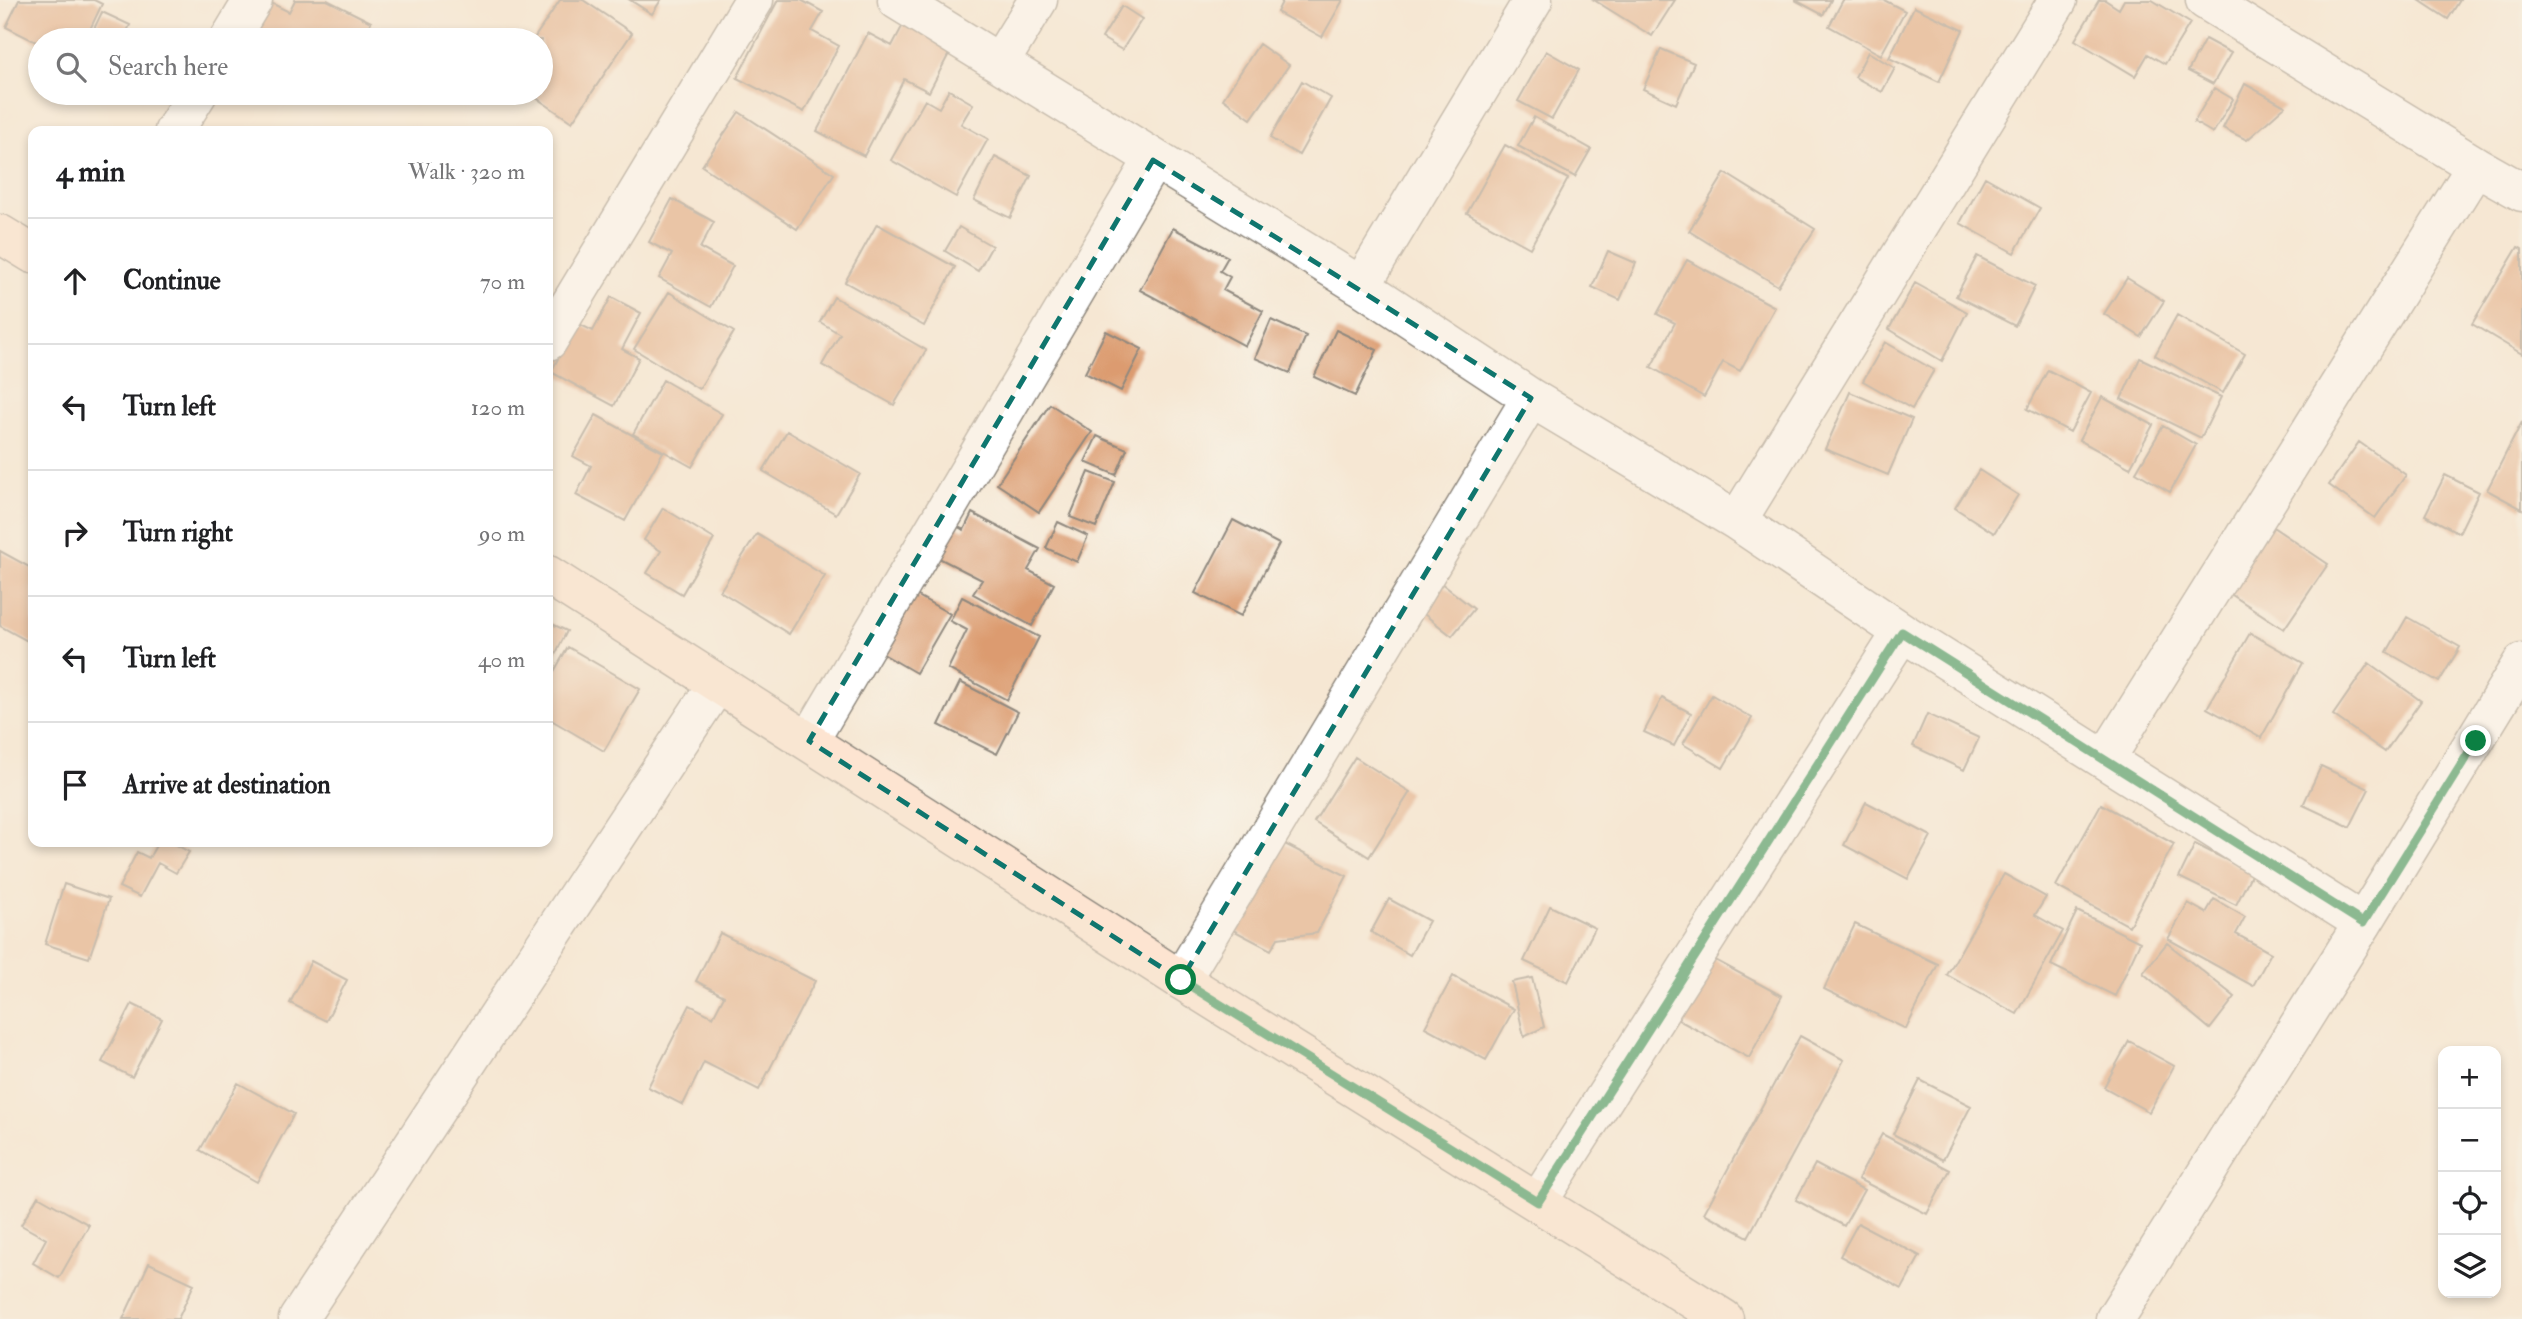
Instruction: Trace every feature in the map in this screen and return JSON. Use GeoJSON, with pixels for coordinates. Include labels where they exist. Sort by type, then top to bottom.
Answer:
{"type":"FeatureCollection","features":[{"type":"Feature","properties":{"kind":"main road"},"geometry":{"type":"LineString","coordinates":[[0,233],[28,251]]}},
{"type":"Feature","properties":{"kind":"main road"},"geometry":{"type":"LineString","coordinates":[[553,578],[1181,980],[1724,1319]]}},
{"type":"Feature","properties":{"kind":"street"},"geometry":{"type":"LineString","coordinates":[[236,28],[253,0]]}},
{"type":"Feature","properties":{"kind":"street"},"geometry":{"type":"LineString","coordinates":[[553,333],[754,0]]}},
{"type":"Feature","properties":{"kind":"street"},"geometry":{"type":"LineString","coordinates":[[897,0],[1361,286],[1531,398],[1737,521],[1902,632],[2363,923]]}},
{"type":"Feature","properties":{"kind":"street"},"geometry":{"type":"LineString","coordinates":[[1000,62],[1038,0]]}},
{"type":"Feature","properties":{"kind":"street"},"geometry":{"type":"LineString","coordinates":[[1361,286],[1533,0]]}},
{"type":"Feature","properties":{"kind":"street"},"geometry":{"type":"LineString","coordinates":[[1737,521],[2059,0]]}},
{"type":"Feature","properties":{"kind":"street"},"geometry":{"type":"LineString","coordinates":[[2205,0],[2522,192]]}},
{"type":"Feature","properties":{"kind":"street"},"geometry":{"type":"LineString","coordinates":[[177,126],[190,105]]}},
{"type":"Feature","properties":{"kind":"street"},"geometry":{"type":"LineString","coordinates":[[809,741],[1153,160]]}},
{"type":"Feature","properties":{"kind":"street"},"geometry":{"type":"LineString","coordinates":[[2105,760],[2476,166]]}},
{"type":"Feature","properties":{"kind":"street"},"geometry":{"type":"LineString","coordinates":[[1181,980],[1531,398]]}},
{"type":"Feature","properties":{"kind":"street"},"geometry":{"type":"LineString","coordinates":[[1538,1202],[1902,632]]}},
{"type":"Feature","properties":{"kind":"street"},"geometry":{"type":"LineString","coordinates":[[2115,1319],[2522,663]]}},
{"type":"Feature","properties":{"kind":"street"},"geometry":{"type":"LineString","coordinates":[[298,1319],[718,684]]}},
{"type":"Feature","properties":{"kind":"highlighted area"},"geometry":{"type":"Polygon","coordinates":[[[1153,160],[1531,398],[1181,980],[809,741],[1153,160]]]}},
{"type":"Feature","properties":{"kind":"building"},"geometry":{"type":"Polygon","coordinates":[[[19,0],[94,0],[102,4],[91,28],[28,28],[28,38],[6,27],[19,0]]]}},
{"type":"Feature","properties":{"kind":"building"},"geometry":{"type":"Polygon","coordinates":[[[265,0],[289,12],[295,0],[327,0],[371,22],[368,28],[248,28],[265,0]]]}},
{"type":"Feature","properties":{"kind":"building"},"geometry":{"type":"Polygon","coordinates":[[[560,0],[583,0],[632,33],[572,122],[547,105],[553,105],[553,28],[541,28],[560,0]]]}},
{"type":"Feature","properties":{"kind":"building"},"geometry":{"type":"Polygon","coordinates":[[[630,0],[661,0],[652,14],[630,0]]]}},
{"type":"Feature","properties":{"kind":"building"},"geometry":{"type":"Polygon","coordinates":[[[778,0],[801,0],[823,12],[812,31],[839,46],[804,112],[737,78],[778,0]]]}},
{"type":"Feature","properties":{"kind":"building"},"geometry":{"type":"Polygon","coordinates":[[[1283,0],[1343,0],[1322,37],[1277,12],[1283,0]]]}},
{"type":"Feature","properties":{"kind":"building"},"geometry":{"type":"Polygon","coordinates":[[[1594,0],[1675,0],[1652,36],[1594,0]]]}},
{"type":"Feature","properties":{"kind":"building"},"geometry":{"type":"Polygon","coordinates":[[[1795,0],[1831,0],[1823,15],[1795,0]]]}},
{"type":"Feature","properties":{"kind":"building"},"geometry":{"type":"Polygon","coordinates":[[[1843,0],[1884,0],[1905,11],[1881,55],[1829,26],[1843,0]]]}},
{"type":"Feature","properties":{"kind":"building"},"geometry":{"type":"Polygon","coordinates":[[[2099,0],[2105,0],[2119,9],[2124,0],[2152,0],[2190,23],[2165,64],[2148,54],[2135,76],[2075,40],[2099,0]]]}},
{"type":"Feature","properties":{"kind":"building"},"geometry":{"type":"Polygon","coordinates":[[[2419,0],[2460,0],[2448,19],[2419,0]]]}},
{"type":"Feature","properties":{"kind":"building"},"geometry":{"type":"Polygon","coordinates":[[[1122,6],[1142,19],[1122,50],[1102,38],[1122,6]]]}},
{"type":"Feature","properties":{"kind":"building"},"geometry":{"type":"Polygon","coordinates":[[[1914,7],[1963,30],[1939,82],[1889,58],[1914,7]]]}},
{"type":"Feature","properties":{"kind":"building"},"geometry":{"type":"Polygon","coordinates":[[[102,12],[130,25],[129,28],[94,28],[102,12]]]}},
{"type":"Feature","properties":{"kind":"building"},"geometry":{"type":"Polygon","coordinates":[[[904,23],[952,48],[929,92],[904,79],[864,156],[817,131],[868,33],[892,46],[904,23]]]}},
{"type":"Feature","properties":{"kind":"building"},"geometry":{"type":"Polygon","coordinates":[[[2205,39],[2231,53],[2213,84],[2188,71],[2205,39]]]}},
{"type":"Feature","properties":{"kind":"building"},"geometry":{"type":"Polygon","coordinates":[[[1259,44],[1289,65],[1251,119],[1223,99],[1259,44]]]}},
{"type":"Feature","properties":{"kind":"building"},"geometry":{"type":"Polygon","coordinates":[[[1661,49],[1694,63],[1676,104],[1643,89],[1661,49]]]}},
{"type":"Feature","properties":{"kind":"building"},"geometry":{"type":"Polygon","coordinates":[[[1546,51],[1579,70],[1552,119],[1518,101],[1546,51]]]}},
{"type":"Feature","properties":{"kind":"building"},"geometry":{"type":"Polygon","coordinates":[[[1868,52],[1895,68],[1882,92],[1855,77],[1868,52]]]}},
{"type":"Feature","properties":{"kind":"building"},"geometry":{"type":"Polygon","coordinates":[[[1302,81],[1331,98],[1299,155],[1270,138],[1302,81]]]}},
{"type":"Feature","properties":{"kind":"building"},"geometry":{"type":"Polygon","coordinates":[[[2245,84],[2285,106],[2247,140],[2223,128],[2245,84]]]}},
{"type":"Feature","properties":{"kind":"building"},"geometry":{"type":"Polygon","coordinates":[[[2214,88],[2233,99],[2213,133],[2194,122],[2214,88]]]}},
{"type":"Feature","properties":{"kind":"building"},"geometry":{"type":"Polygon","coordinates":[[[949,90],[973,104],[961,124],[988,139],[956,197],[891,160],[925,100],[939,108],[949,90]]]}},
{"type":"Feature","properties":{"kind":"building"},"geometry":{"type":"Polygon","coordinates":[[[739,112],[834,174],[797,229],[702,166],[739,112]]]}},
{"type":"Feature","properties":{"kind":"building"},"geometry":{"type":"Polygon","coordinates":[[[1534,117],[1591,149],[1575,177],[1518,146],[1534,117]]]}},
{"type":"Feature","properties":{"kind":"building"},"geometry":{"type":"Polygon","coordinates":[[[1505,145],[1568,179],[1530,248],[1467,213],[1505,145]]]}},
{"type":"Feature","properties":{"kind":"building"},"geometry":{"type":"Polygon","coordinates":[[[995,157],[1031,176],[1010,218],[974,200],[995,157]]]}},
{"type":"Feature","properties":{"kind":"building"},"geometry":{"type":"Polygon","coordinates":[[[1725,173],[1815,229],[1778,286],[1689,231],[1725,173]]]}},
{"type":"Feature","properties":{"kind":"building"},"geometry":{"type":"Polygon","coordinates":[[[1985,177],[2040,208],[2014,253],[1960,223],[1985,177]]]}},
{"type":"Feature","properties":{"kind":"building"},"geometry":{"type":"Polygon","coordinates":[[[672,199],[714,222],[700,248],[733,266],[711,307],[659,278],[672,254],[649,242],[672,199]]]}},
{"type":"Feature","properties":{"kind":"building"},"geometry":{"type":"Polygon","coordinates":[[[877,224],[955,267],[924,326],[845,282],[877,224]]]}},
{"type":"Feature","properties":{"kind":"building"},"geometry":{"type":"Polygon","coordinates":[[[959,227],[992,246],[978,271],[945,251],[959,227]]]}},
{"type":"Feature","properties":{"kind":"building"},"geometry":{"type":"Polygon","coordinates":[[[1173,228],[1228,257],[1220,271],[1230,277],[1223,290],[1263,311],[1245,346],[1140,290],[1173,228]]]}},
{"type":"Feature","properties":{"kind":"building"},"geometry":{"type":"Polygon","coordinates":[[[2518,247],[2522,249],[2522,354],[2472,324],[2518,247]]]}},
{"type":"Feature","properties":{"kind":"building"},"geometry":{"type":"Polygon","coordinates":[[[1608,251],[1636,263],[1620,300],[1592,287],[1608,251]]]}},
{"type":"Feature","properties":{"kind":"building"},"geometry":{"type":"Polygon","coordinates":[[[1977,256],[2035,286],[2015,326],[1956,296],[1977,256]]]}},
{"type":"Feature","properties":{"kind":"building"},"geometry":{"type":"Polygon","coordinates":[[[1687,260],[1775,307],[1740,371],[1723,362],[1704,397],[1651,367],[1675,323],[1657,314],[1687,260]]]}},
{"type":"Feature","properties":{"kind":"building"},"geometry":{"type":"Polygon","coordinates":[[[2127,278],[2164,301],[2141,337],[2104,314],[2127,278]]]}},
{"type":"Feature","properties":{"kind":"building"},"geometry":{"type":"Polygon","coordinates":[[[1915,283],[1967,312],[1942,361],[1889,329],[1915,283]]]}},
{"type":"Feature","properties":{"kind":"building"},"geometry":{"type":"Polygon","coordinates":[[[669,292],[734,332],[699,389],[634,349],[669,292]]]}},
{"type":"Feature","properties":{"kind":"building"},"geometry":{"type":"Polygon","coordinates":[[[611,297],[641,313],[622,349],[639,358],[614,406],[553,373],[577,323],[593,331],[611,297]]]}},
{"type":"Feature","properties":{"kind":"building"},"geometry":{"type":"Polygon","coordinates":[[[834,297],[926,350],[894,405],[822,365],[840,334],[820,322],[834,297]]]}},
{"type":"Feature","properties":{"kind":"building"},"geometry":{"type":"Polygon","coordinates":[[[2177,315],[2245,354],[2223,393],[2155,355],[2177,315]]]}},
{"type":"Feature","properties":{"kind":"building"},"geometry":{"type":"Polygon","coordinates":[[[1271,320],[1306,336],[1290,373],[1255,358],[1271,320]]]}},
{"type":"Feature","properties":{"kind":"building"},"geometry":{"type":"Polygon","coordinates":[[[1336,330],[1377,350],[1355,396],[1314,377],[1336,330]]]}},
{"type":"Feature","properties":{"kind":"building"},"geometry":{"type":"Polygon","coordinates":[[[1106,331],[1142,349],[1121,391],[1085,373],[1106,331]]]}},
{"type":"Feature","properties":{"kind":"building"},"geometry":{"type":"Polygon","coordinates":[[[1885,342],[1934,370],[1912,409],[1863,381],[1885,342]]]}},
{"type":"Feature","properties":{"kind":"building"},"geometry":{"type":"Polygon","coordinates":[[[2140,358],[2221,397],[2201,438],[2121,399],[2140,358]]]}},
{"type":"Feature","properties":{"kind":"building"},"geometry":{"type":"Polygon","coordinates":[[[2048,370],[2091,393],[2070,432],[2027,409],[2048,370]]]}},
{"type":"Feature","properties":{"kind":"building"},"geometry":{"type":"Polygon","coordinates":[[[663,380],[722,414],[692,467],[633,434],[663,380]]]}},
{"type":"Feature","properties":{"kind":"building"},"geometry":{"type":"Polygon","coordinates":[[[1850,392],[1912,419],[1888,475],[1825,449],[1850,392]]]}},
{"type":"Feature","properties":{"kind":"building"},"geometry":{"type":"Polygon","coordinates":[[[2102,397],[2153,425],[2130,468],[2079,440],[2102,397]]]}},
{"type":"Feature","properties":{"kind":"building"},"geometry":{"type":"Polygon","coordinates":[[[1050,404],[1092,432],[1039,512],[997,484],[1050,404]]]}},
{"type":"Feature","properties":{"kind":"building"},"geometry":{"type":"Polygon","coordinates":[[[596,415],[663,452],[625,521],[576,495],[591,466],[573,456],[596,415]]]}},
{"type":"Feature","properties":{"kind":"building"},"geometry":{"type":"Polygon","coordinates":[[[2522,422],[2522,509],[2487,490],[2522,422]]]}},
{"type":"Feature","properties":{"kind":"building"},"geometry":{"type":"Polygon","coordinates":[[[2163,426],[2196,445],[2170,492],[2136,472],[2163,426]]]}},
{"type":"Feature","properties":{"kind":"building"},"geometry":{"type":"Polygon","coordinates":[[[787,431],[860,474],[836,514],[763,471],[787,431]]]}},
{"type":"Feature","properties":{"kind":"building"},"geometry":{"type":"Polygon","coordinates":[[[1097,436],[1127,449],[1116,475],[1085,462],[1097,436]]]}},
{"type":"Feature","properties":{"kind":"building"},"geometry":{"type":"Polygon","coordinates":[[[2359,442],[2406,475],[2375,518],[2329,485],[2359,442]]]}},
{"type":"Feature","properties":{"kind":"building"},"geometry":{"type":"Polygon","coordinates":[[[1979,470],[2018,495],[1994,533],[1955,508],[1979,470]]]}},
{"type":"Feature","properties":{"kind":"building"},"geometry":{"type":"Polygon","coordinates":[[[1089,472],[1115,482],[1096,527],[1070,517],[1089,472]]]}},
{"type":"Feature","properties":{"kind":"building"},"geometry":{"type":"Polygon","coordinates":[[[2445,475],[2479,492],[2459,533],[2425,515],[2445,475]]]}},
{"type":"Feature","properties":{"kind":"building"},"geometry":{"type":"Polygon","coordinates":[[[663,508],[714,539],[682,594],[647,573],[661,551],[644,540],[663,508]]]}},
{"type":"Feature","properties":{"kind":"building"},"geometry":{"type":"Polygon","coordinates":[[[972,513],[1040,549],[1028,570],[1054,584],[1032,626],[973,594],[982,580],[933,555],[950,523],[964,530],[972,513]]]}},
{"type":"Feature","properties":{"kind":"building"},"geometry":{"type":"Polygon","coordinates":[[[1233,520],[1279,544],[1241,616],[1195,593],[1233,520]]]}},
{"type":"Feature","properties":{"kind":"building"},"geometry":{"type":"Polygon","coordinates":[[[1058,522],[1088,536],[1077,562],[1046,548],[1058,522]]]}},
{"type":"Feature","properties":{"kind":"building"},"geometry":{"type":"Polygon","coordinates":[[[2267,523],[2328,564],[2284,629],[2223,589],[2267,523]]]}},
{"type":"Feature","properties":{"kind":"building"},"geometry":{"type":"Polygon","coordinates":[[[757,534],[825,576],[789,634],[720,591],[757,534]]]}},
{"type":"Feature","properties":{"kind":"building"},"geometry":{"type":"Polygon","coordinates":[[[0,551],[28,566],[28,641],[0,626],[0,551]]]}},
{"type":"Feature","properties":{"kind":"building"},"geometry":{"type":"Polygon","coordinates":[[[1436,579],[1474,609],[1452,636],[1415,607],[1436,579]]]}},
{"type":"Feature","properties":{"kind":"building"},"geometry":{"type":"Polygon","coordinates":[[[911,592],[950,614],[916,673],[878,651],[911,592]]]}},
{"type":"Feature","properties":{"kind":"building"},"geometry":{"type":"Polygon","coordinates":[[[962,597],[1039,637],[1007,700],[948,669],[967,630],[950,621],[962,597]]]}},
{"type":"Feature","properties":{"kind":"building"},"geometry":{"type":"Polygon","coordinates":[[[2407,617],[2460,647],[2439,682],[2387,652],[2407,617]]]}},
{"type":"Feature","properties":{"kind":"building"},"geometry":{"type":"Polygon","coordinates":[[[553,624],[567,631],[553,659],[553,624]]]}},
{"type":"Feature","properties":{"kind":"building"},"geometry":{"type":"Polygon","coordinates":[[[2250,633],[2303,663],[2261,738],[2207,708],[2250,633]]]}},
{"type":"Feature","properties":{"kind":"building"},"geometry":{"type":"Polygon","coordinates":[[[568,647],[640,689],[604,751],[553,721],[553,673],[568,647]]]}},
{"type":"Feature","properties":{"kind":"building"},"geometry":{"type":"Polygon","coordinates":[[[2369,663],[2421,701],[2385,752],[2333,715],[2369,663]]]}},
{"type":"Feature","properties":{"kind":"building"},"geometry":{"type":"Polygon","coordinates":[[[960,682],[1018,712],[997,754],[939,725],[960,682]]]}},
{"type":"Feature","properties":{"kind":"building"},"geometry":{"type":"Polygon","coordinates":[[[1712,695],[1752,718],[1723,768],[1683,744],[1712,695]]]}},
{"type":"Feature","properties":{"kind":"building"},"geometry":{"type":"Polygon","coordinates":[[[1662,698],[1691,713],[1674,746],[1644,732],[1662,698]]]}},
{"type":"Feature","properties":{"kind":"building"},"geometry":{"type":"Polygon","coordinates":[[[1927,714],[1979,738],[1964,770],[1913,746],[1927,714]]]}},
{"type":"Feature","properties":{"kind":"building"},"geometry":{"type":"Polygon","coordinates":[[[1355,757],[1410,792],[1369,857],[1314,822],[1355,757]]]}},
{"type":"Feature","properties":{"kind":"building"},"geometry":{"type":"Polygon","coordinates":[[[2321,766],[2369,789],[2350,827],[2303,805],[2321,766]]]}},
{"type":"Feature","properties":{"kind":"building"},"geometry":{"type":"Polygon","coordinates":[[[1866,802],[1931,836],[1908,879],[1844,845],[1866,802]]]}},
{"type":"Feature","properties":{"kind":"building"},"geometry":{"type":"Polygon","coordinates":[[[2101,804],[2174,844],[2129,926],[2056,886],[2101,804]]]}},
{"type":"Feature","properties":{"kind":"building"},"geometry":{"type":"Polygon","coordinates":[[[1279,841],[1347,876],[1317,933],[1278,938],[1271,950],[1233,930],[1279,841]]]}},
{"type":"Feature","properties":{"kind":"building"},"geometry":{"type":"Polygon","coordinates":[[[2195,844],[2252,873],[2236,905],[2179,877],[2195,844]]]}},
{"type":"Feature","properties":{"kind":"building"},"geometry":{"type":"Polygon","coordinates":[[[155,847],[180,847],[189,852],[176,873],[158,863],[140,897],[119,887],[137,852],[149,858],[155,847]]]}},
{"type":"Feature","properties":{"kind":"building"},"geometry":{"type":"Polygon","coordinates":[[[2004,874],[2046,897],[2035,915],[2063,931],[2017,1014],[1947,975],[2004,874]]]}},
{"type":"Feature","properties":{"kind":"building"},"geometry":{"type":"Polygon","coordinates":[[[64,884],[109,899],[89,958],[45,944],[64,884]]]}},
{"type":"Feature","properties":{"kind":"building"},"geometry":{"type":"Polygon","coordinates":[[[1389,899],[1429,921],[1410,955],[1371,932],[1389,899]]]}},
{"type":"Feature","properties":{"kind":"building"},"geometry":{"type":"Polygon","coordinates":[[[2214,899],[2245,917],[2236,934],[2271,953],[2253,986],[2168,939],[2188,903],[2206,913],[2214,899]]]}},
{"type":"Feature","properties":{"kind":"building"},"geometry":{"type":"Polygon","coordinates":[[[1550,906],[1595,928],[1568,982],[1524,961],[1550,906]]]}},
{"type":"Feature","properties":{"kind":"building"},"geometry":{"type":"Polygon","coordinates":[[[2077,911],[2140,942],[2115,996],[2051,965],[2077,911]]]}},
{"type":"Feature","properties":{"kind":"building"},"geometry":{"type":"Polygon","coordinates":[[[1855,924],[1938,964],[1906,1029],[1824,989],[1855,924]]]}},
{"type":"Feature","properties":{"kind":"building"},"geometry":{"type":"Polygon","coordinates":[[[720,933],[815,981],[759,1090],[704,1062],[683,1105],[648,1087],[690,1005],[713,1017],[724,996],[696,981],[720,933]]]}},
{"type":"Feature","properties":{"kind":"building"},"geometry":{"type":"Polygon","coordinates":[[[2167,943],[2235,997],[2210,1029],[2143,973],[2167,943]]]}},
{"type":"Feature","properties":{"kind":"building"},"geometry":{"type":"Polygon","coordinates":[[[1704,954],[1782,996],[1749,1058],[1671,1016],[1704,954]]]}},
{"type":"Feature","properties":{"kind":"building"},"geometry":{"type":"Polygon","coordinates":[[[311,961],[347,980],[326,1021],[290,1003],[311,961]]]}},
{"type":"Feature","properties":{"kind":"building"},"geometry":{"type":"Polygon","coordinates":[[[1453,976],[1514,1009],[1486,1060],[1425,1027],[1453,976]]]}},
{"type":"Feature","properties":{"kind":"building"},"geometry":{"type":"Polygon","coordinates":[[[1532,978],[1544,1027],[1524,1037],[1512,982],[1532,978]]]}},
{"type":"Feature","properties":{"kind":"building"},"geometry":{"type":"Polygon","coordinates":[[[132,1004],[162,1019],[132,1077],[102,1062],[132,1004]]]}},
{"type":"Feature","properties":{"kind":"building"},"geometry":{"type":"Polygon","coordinates":[[[1800,1036],[1844,1060],[1748,1237],[1704,1213],[1800,1036]]]}},
{"type":"Feature","properties":{"kind":"building"},"geometry":{"type":"Polygon","coordinates":[[[2129,1041],[2174,1066],[2149,1112],[2104,1087],[2129,1041]]]}},
{"type":"Feature","properties":{"kind":"building"},"geometry":{"type":"Polygon","coordinates":[[[1920,1080],[1971,1106],[1943,1160],[1893,1134],[1920,1080]]]}},
{"type":"Feature","properties":{"kind":"building"},"geometry":{"type":"Polygon","coordinates":[[[238,1083],[294,1114],[257,1182],[200,1150],[238,1083]]]}},
{"type":"Feature","properties":{"kind":"building"},"geometry":{"type":"Polygon","coordinates":[[[1882,1134],[1950,1170],[1927,1214],[1858,1179],[1882,1134]]]}},
{"type":"Feature","properties":{"kind":"building"},"geometry":{"type":"Polygon","coordinates":[[[1815,1164],[1864,1190],[1844,1226],[1796,1200],[1815,1164]]]}},
{"type":"Feature","properties":{"kind":"building"},"geometry":{"type":"Polygon","coordinates":[[[38,1196],[89,1225],[59,1278],[33,1263],[46,1239],[21,1225],[38,1196]]]}},
{"type":"Feature","properties":{"kind":"building"},"geometry":{"type":"Polygon","coordinates":[[[1858,1223],[1920,1256],[1902,1289],[1840,1256],[1858,1223]]]}},
{"type":"Feature","properties":{"kind":"building"},"geometry":{"type":"Polygon","coordinates":[[[149,1263],[194,1284],[178,1319],[123,1319],[149,1263]]]}},
{"type":"Feature","properties":{"kind":"route"},"geometry":{"type":"LineString","coordinates":[[1181,980],[1538,1202],[1902,632],[2363,923],[2476,741]]}}]}
